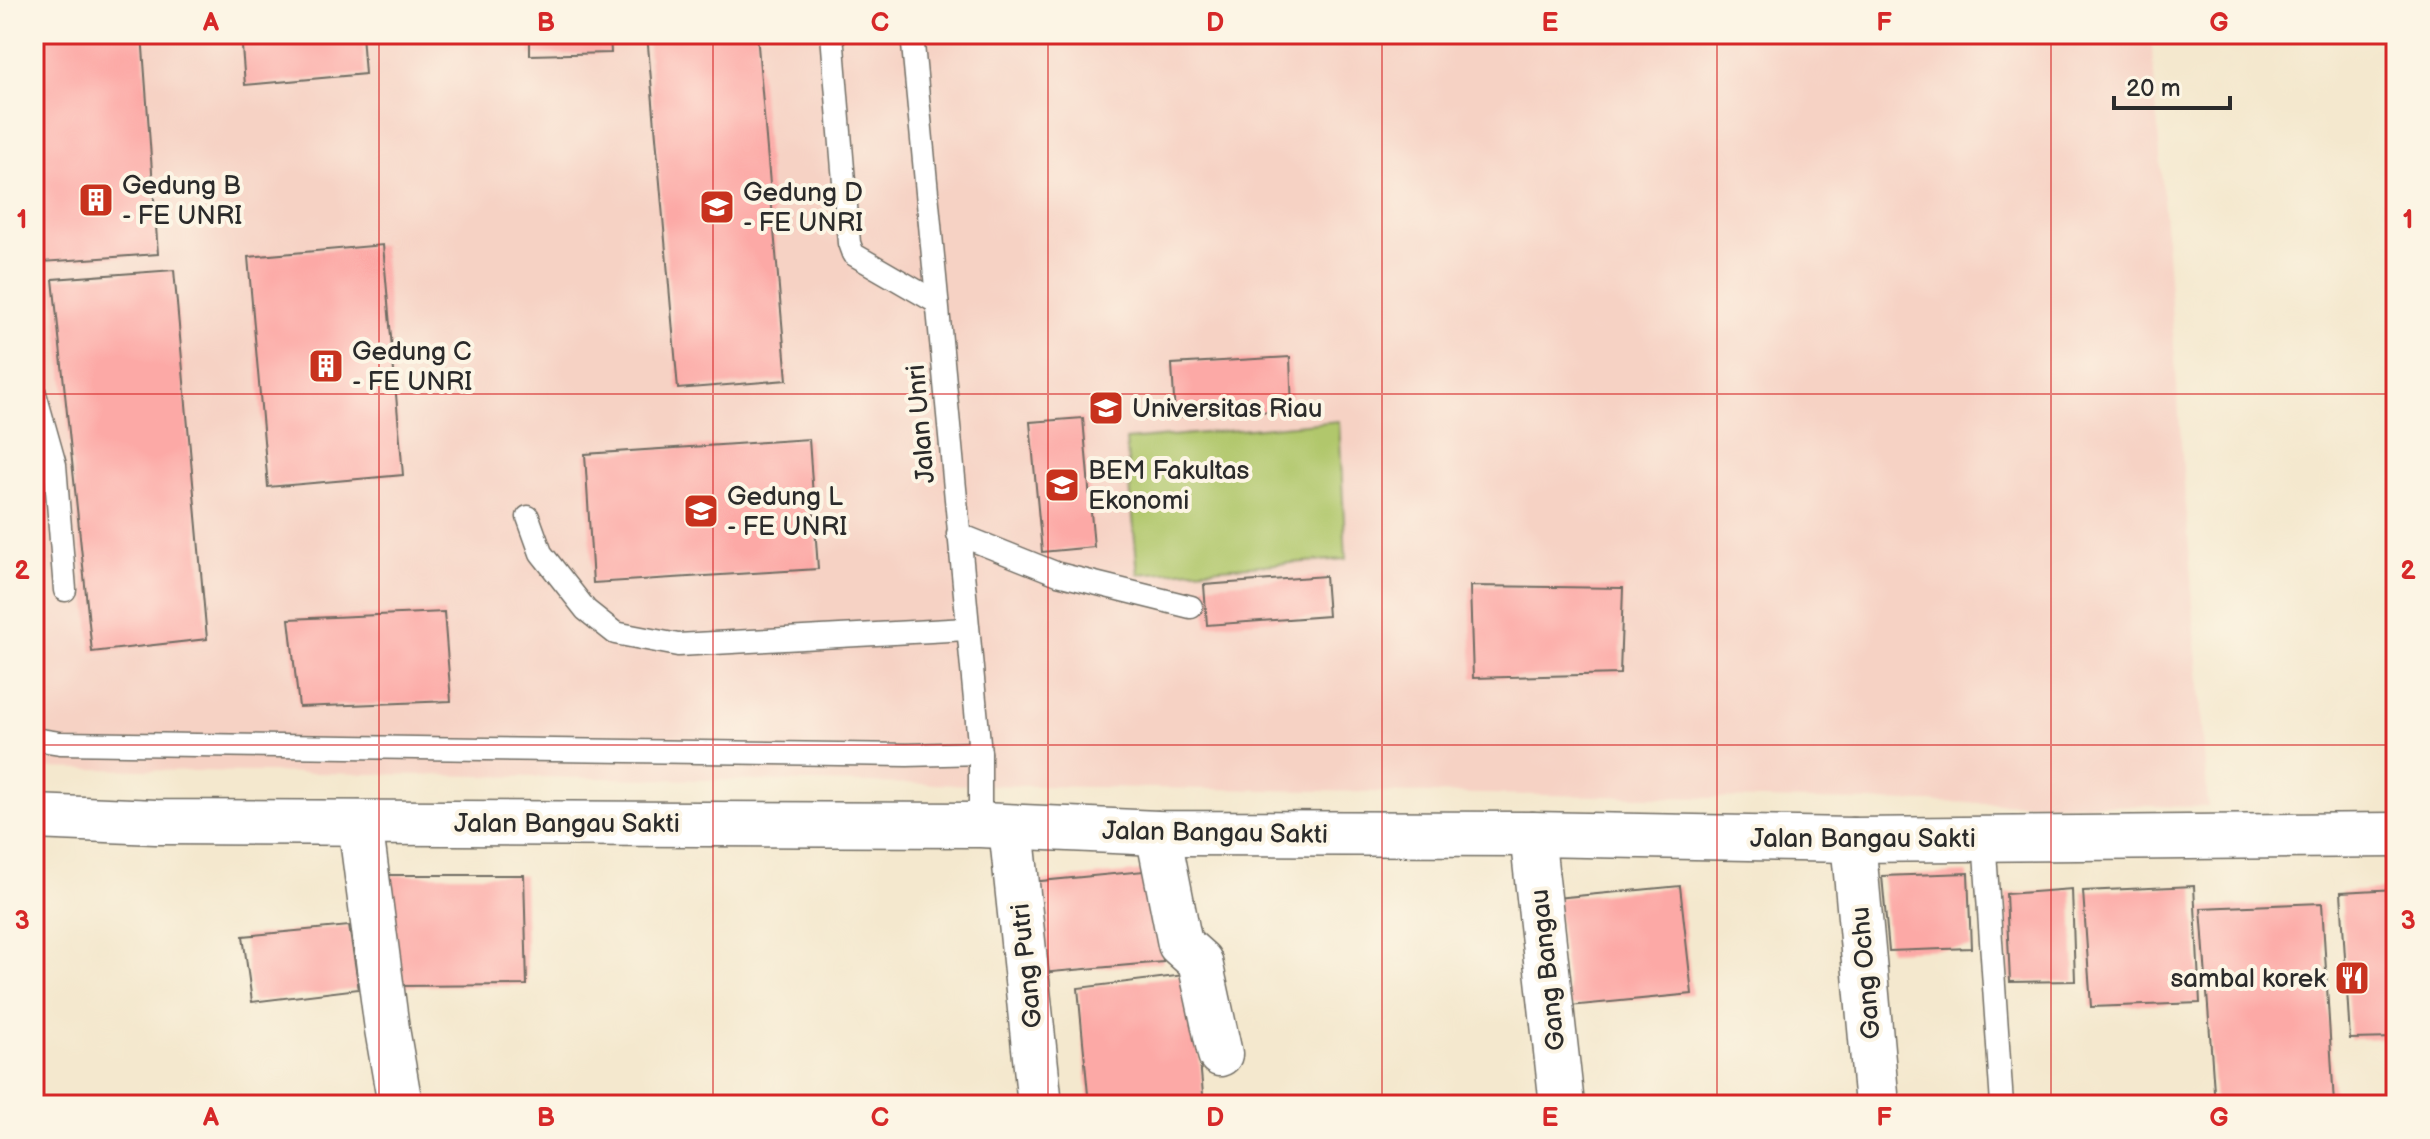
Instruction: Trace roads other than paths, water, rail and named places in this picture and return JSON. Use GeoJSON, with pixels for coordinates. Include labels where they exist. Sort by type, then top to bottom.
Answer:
{"type":"FeatureCollection","features":[{"type":"Feature","properties":{"kind":"street","name":"Jalan Bangau Sakti"},"geometry":{"type":"LineString","coordinates":[[34,817],[156,822],[360,823],[991,820],[1158,833],[1532,834],[1853,840],[2396,835]]}},
{"type":"Feature","properties":{"kind":"street","name":"Gang Putri"},"geometry":{"type":"LineString","coordinates":[[991,820],[1040,1105]]}},
{"type":"Feature","properties":{"kind":"street"},"geometry":{"type":"LineString","coordinates":[[360,823],[400,1105]]}},
{"type":"Feature","properties":{"kind":"street"},"geometry":{"type":"LineString","coordinates":[[1158,833],[1180,944],[1200,962],[1220,1054]]}},
{"type":"Feature","properties":{"kind":"street","name":"Gang Bangau"},"geometry":{"type":"LineString","coordinates":[[1532,834],[1562,1105]]}},
{"type":"Feature","properties":{"kind":"street","name":"Gang Ochu"},"geometry":{"type":"LineString","coordinates":[[1853,840],[1877,1105]]}},
{"type":"Feature","properties":{"kind":"lane"},"geometry":{"type":"LineString","coordinates":[[832,34],[849,243],[853,254],[936,302]]}},
{"type":"Feature","properties":{"kind":"lane","name":"Jalan Unri"},"geometry":{"type":"LineString","coordinates":[[912,34],[967,629],[980,753],[991,820]]}},
{"type":"Feature","properties":{"kind":"lane"},"geometry":{"type":"LineString","coordinates":[[34,390],[55,465],[65,590]]}},
{"type":"Feature","properties":{"kind":"lane"},"geometry":{"type":"LineString","coordinates":[[528,517],[541,553],[586,610],[615,633],[678,645],[967,629]]}},
{"type":"Feature","properties":{"kind":"lane"},"geometry":{"type":"LineString","coordinates":[[958,534],[1058,574],[1191,607]]}},
{"type":"Feature","properties":{"kind":"lane"},"geometry":{"type":"LineString","coordinates":[[34,739],[60,743],[907,755],[980,753]]}},
{"type":"Feature","properties":{"kind":"lane"},"geometry":{"type":"LineString","coordinates":[[1984,837],[2002,1105]]}},
{"type":"Feature","properties":{"kind":"place","name":"Gedung B - FE UNRI"},"geometry":{"type":"Point","coordinates":[96,200]}},
{"type":"Feature","properties":{"kind":"place","name":"Gedung D - FE UNRI"},"geometry":{"type":"Point","coordinates":[717,207]}},
{"type":"Feature","properties":{"kind":"place","name":"Gedung C - FE UNRI"},"geometry":{"type":"Point","coordinates":[326,366]}},
{"type":"Feature","properties":{"kind":"place","name":"Universitas Riau"},"geometry":{"type":"Point","coordinates":[1106,408]}},
{"type":"Feature","properties":{"kind":"place","name":"BEM Fakultas Ekonomi"},"geometry":{"type":"Point","coordinates":[1062,485]}},
{"type":"Feature","properties":{"kind":"place","name":"Gedung L - FE UNRI"},"geometry":{"type":"Point","coordinates":[701,511]}},
{"type":"Feature","properties":{"kind":"place","name":"sambal korek"},"geometry":{"type":"Point","coordinates":[2352,978]}}]}
